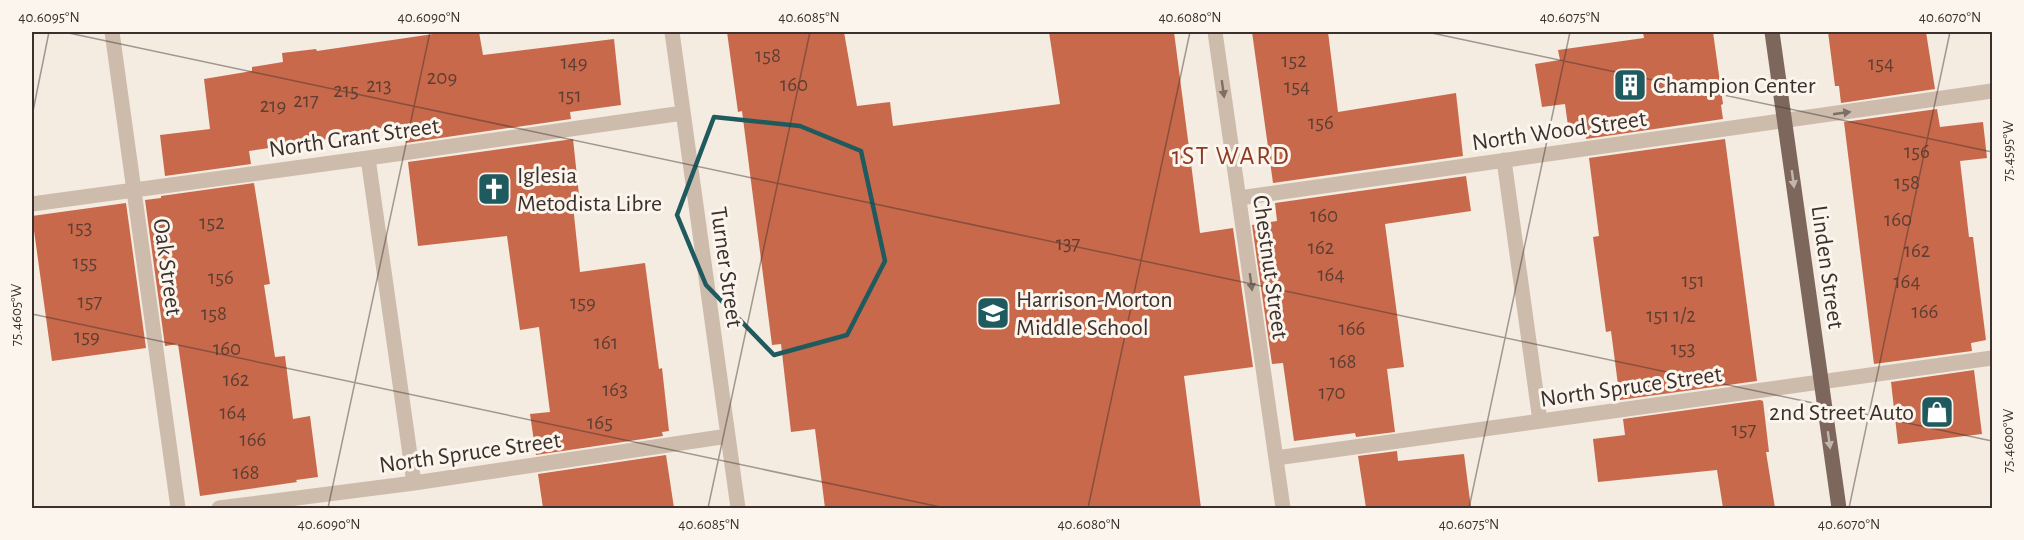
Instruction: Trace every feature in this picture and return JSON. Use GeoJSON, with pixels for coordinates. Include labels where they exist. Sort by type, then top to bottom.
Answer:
{"type":"FeatureCollection","features":[{"type":"Feature","properties":{"kind":"main road","name":"Linden Street"},"geometry":{"type":"LineString","coordinates":[[1772,32],[1839,508]]}},
{"type":"Feature","properties":{"kind":"street","name":"Oak Street"},"geometry":{"type":"LineString","coordinates":[[112,32],[178,508]]}},
{"type":"Feature","properties":{"kind":"street","name":"Turner Street"},"geometry":{"type":"LineString","coordinates":[[672,32],[738,508]]}},
{"type":"Feature","properties":{"kind":"street","name":"Chestnut Street"},"geometry":{"type":"LineString","coordinates":[[1215,32],[1283,508]]}},
{"type":"Feature","properties":{"kind":"street","name":"North Wood Street"},"geometry":{"type":"LineString","coordinates":[[1239,198],[1992,92]]}},
{"type":"Feature","properties":{"kind":"street","name":"North Grant Street"},"geometry":{"type":"LineString","coordinates":[[32,204],[683,113]]}},
{"type":"Feature","properties":{"kind":"street"},"geometry":{"type":"LineString","coordinates":[[368,158],[414,483]]}},
{"type":"Feature","properties":{"kind":"street"},"geometry":{"type":"LineString","coordinates":[[1504,160],[1540,421]]}},
{"type":"Feature","properties":{"kind":"street","name":"North Spruce Street"},"geometry":{"type":"LineString","coordinates":[[1276,458],[1992,358]]}},
{"type":"Feature","properties":{"kind":"street","name":"North Spruce Street"},"geometry":{"type":"LineString","coordinates":[[219,508],[414,483],[728,436]]}},
{"type":"Feature","properties":{"kind":"highlighted area"},"geometry":{"type":"Polygon","coordinates":[[[714,117],[800,126],[861,151],[885,261],[847,335],[774,355],[706,285],[677,215],[714,117]]]}},
{"type":"Feature","properties":{"kind":"building"},"geometry":{"type":"Polygon","coordinates":[[[447,32],[479,32],[483,55],[614,39],[621,105],[570,112],[571,119],[406,143],[404,125],[327,136],[328,139],[249,151],[251,164],[165,176],[160,135],[210,129],[204,79],[252,71],[252,67],[283,62],[282,53],[316,49],[317,51],[447,32]]]}},
{"type":"Feature","properties":{"kind":"building","name":"Harrison-Morton Middle School"},"geometry":{"type":"Polygon","coordinates":[[[727,32],[844,32],[857,106],[890,102],[893,126],[1060,104],[1049,32],[1174,32],[1200,233],[1233,228],[1253,367],[1184,376],[1201,508],[825,508],[815,429],[791,432],[781,344],[772,345],[742,111],[738,112],[727,32]]]}},
{"type":"Feature","properties":{"kind":"building"},"geometry":{"type":"Polygon","coordinates":[[[1252,32],[1328,32],[1338,112],[1456,93],[1463,156],[1273,183],[1252,32]]]}},
{"type":"Feature","properties":{"kind":"building","name":"Champion Center"},"geometry":{"type":"Polygon","coordinates":[[[1643,32],[1713,32],[1723,119],[1586,139],[1585,124],[1568,126],[1565,104],[1542,107],[1535,64],[1560,60],[1558,50],[1644,38],[1643,32]]]}},
{"type":"Feature","properties":{"kind":"building"},"geometry":{"type":"Polygon","coordinates":[[[1828,32],[1926,32],[1935,89],[1841,103],[1839,86],[1835,86],[1828,32]]]}},
{"type":"Feature","properties":{"kind":"building"},"geometry":{"type":"Polygon","coordinates":[[[1937,109],[1940,127],[1983,122],[1987,158],[1960,161],[1969,237],[1973,237],[1986,340],[1971,343],[1972,351],[1874,364],[1844,122],[1937,109]]]}},
{"type":"Feature","properties":{"kind":"building"},"geometry":{"type":"Polygon","coordinates":[[[573,139],[579,195],[572,196],[580,272],[645,263],[659,369],[662,368],[669,431],[662,432],[663,436],[536,455],[530,414],[550,412],[539,327],[520,330],[507,236],[418,246],[408,162],[573,139]]]}},
{"type":"Feature","properties":{"kind":"building"},"geometry":{"type":"Polygon","coordinates":[[[1725,139],[1757,381],[1620,400],[1611,331],[1606,332],[1593,237],[1599,236],[1589,158],[1725,139]]]}},
{"type":"Feature","properties":{"kind":"building"},"geometry":{"type":"Polygon","coordinates":[[[1466,176],[1471,211],[1385,224],[1404,367],[1387,369],[1395,432],[1356,437],[1355,433],[1294,441],[1283,363],[1272,364],[1252,225],[1277,221],[1275,203],[1466,176]]]}},
{"type":"Feature","properties":{"kind":"building"},"geometry":{"type":"Polygon","coordinates":[[[254,183],[270,284],[264,285],[275,357],[285,356],[293,419],[310,416],[318,477],[200,496],[178,344],[165,346],[145,200],[254,183]]]}},
{"type":"Feature","properties":{"kind":"building"},"geometry":{"type":"Polygon","coordinates":[[[126,203],[146,348],[52,361],[32,216],[126,203]]]}},
{"type":"Feature","properties":{"kind":"building","name":"2nd Street Auto"},"geometry":{"type":"Polygon","coordinates":[[[1974,370],[1982,434],[1898,444],[1891,382],[1974,370]]]}},
{"type":"Feature","properties":{"kind":"building"},"geometry":{"type":"Polygon","coordinates":[[[1763,401],[1769,452],[1766,452],[1775,508],[1723,508],[1717,470],[1598,482],[1593,439],[1625,435],[1623,419],[1763,401]]]}},
{"type":"Feature","properties":{"kind":"building"},"geometry":{"type":"Polygon","coordinates":[[[1397,451],[1398,461],[1464,454],[1471,508],[1366,508],[1358,456],[1397,451]]]}},
{"type":"Feature","properties":{"kind":"building"},"geometry":{"type":"Polygon","coordinates":[[[666,455],[674,508],[543,508],[538,474],[666,455]]]}},
{"type":"Feature","properties":{"kind":"place","name":"Champion Center"},"geometry":{"type":"Point","coordinates":[1630,85]}},
{"type":"Feature","properties":{"kind":"place","name":"Iglesia Metodista Libre"},"geometry":{"type":"Point","coordinates":[494,189]}},
{"type":"Feature","properties":{"kind":"place","name":"Harrison-Morton Middle School"},"geometry":{"type":"Point","coordinates":[993,313]}},
{"type":"Feature","properties":{"kind":"place","name":"2nd Street Auto"},"geometry":{"type":"Point","coordinates":[1937,412]}},
{"type":"Feature","properties":{"kind":"district","name":"1ST WARD"},"geometry":{"type":"Point","coordinates":[1231,155]}}]}
